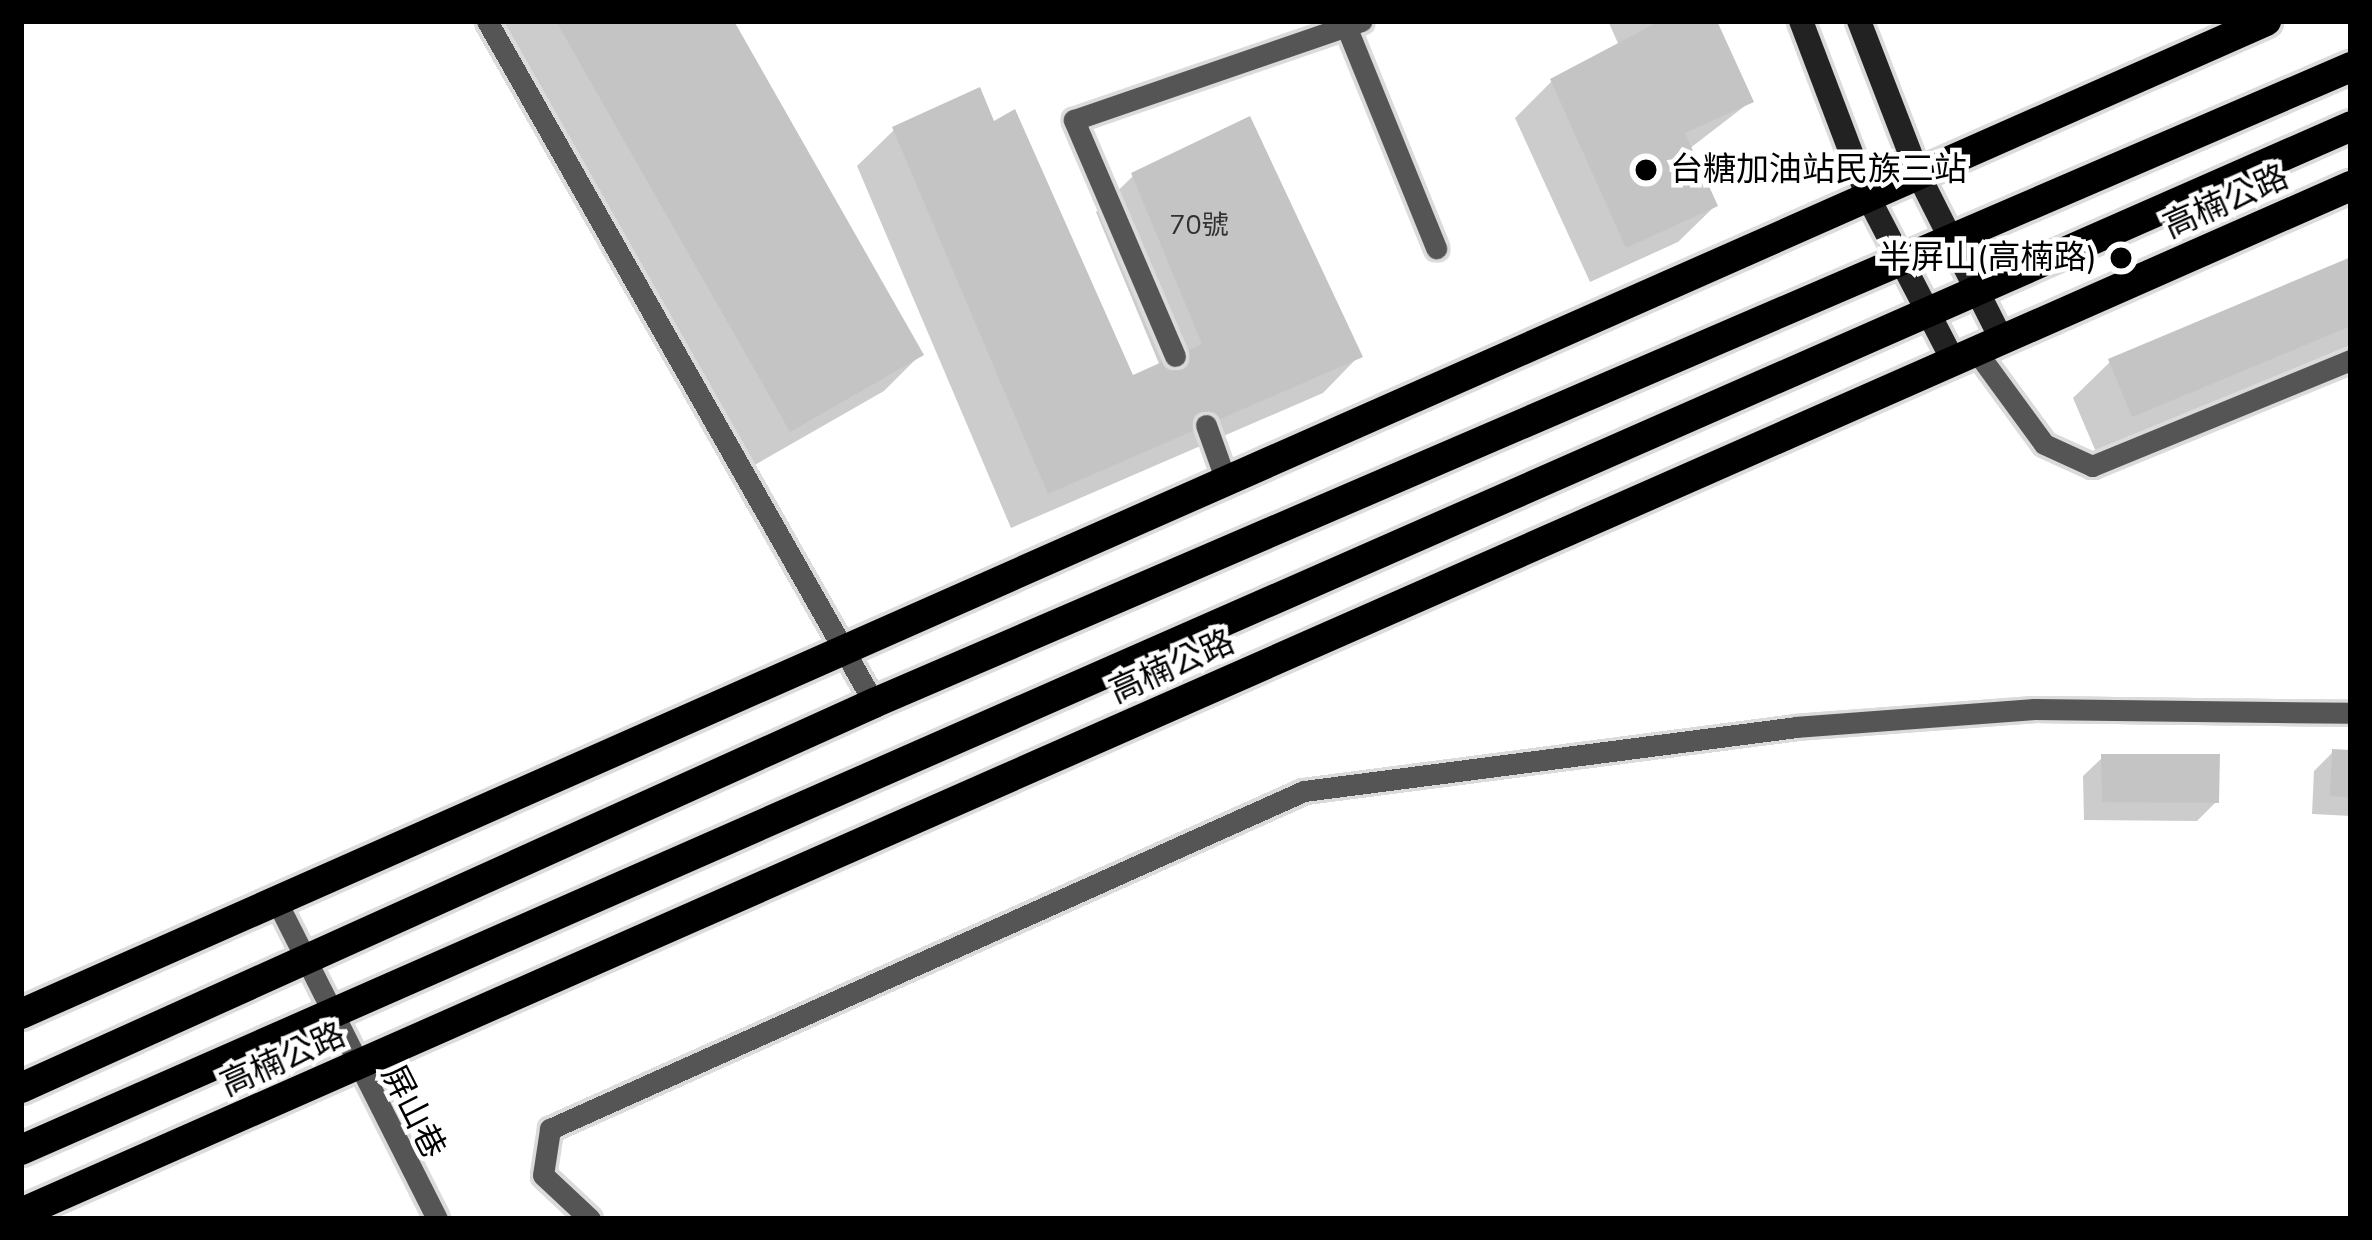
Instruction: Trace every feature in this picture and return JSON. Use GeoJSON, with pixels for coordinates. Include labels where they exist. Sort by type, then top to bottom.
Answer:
{"type":"FeatureCollection","features":[{"type":"Feature","properties":{"kind":"main road"},"geometry":{"type":"LineString","coordinates":[[21,1014],[2266,21]]}},
{"type":"Feature","properties":{"kind":"main road"},"geometry":{"type":"LineString","coordinates":[[21,1088],[874,703],[1900,266],[2351,67]]}},
{"type":"Feature","properties":{"kind":"main road","name":"高楠公路"},"geometry":{"type":"LineString","coordinates":[[21,1150],[331,1020],[1924,309],[2351,126]]}},
{"type":"Feature","properties":{"kind":"main road","name":"高楠公路"},"geometry":{"type":"LineString","coordinates":[[21,1213],[2351,186]]}},
{"type":"Feature","properties":{"kind":"street"},"geometry":{"type":"LineString","coordinates":[[1801,21],[1868,197],[1900,266],[1924,309],[1977,351]]}},
{"type":"Feature","properties":{"kind":"street"},"geometry":{"type":"LineString","coordinates":[[1859,21],[1918,174],[1975,287],[1977,351]]}},
{"type":"Feature","properties":{"kind":"lane"},"geometry":{"type":"LineString","coordinates":[[487,21],[874,703]]}},
{"type":"Feature","properties":{"kind":"lane"},"geometry":{"type":"LineString","coordinates":[[1175,356],[1073,120],[1353,24],[1436,248]]}},
{"type":"Feature","properties":{"kind":"lane"},"geometry":{"type":"LineString","coordinates":[[1977,351],[2044,444],[2092,466],[2351,360]]}},
{"type":"Feature","properties":{"kind":"lane"},"geometry":{"type":"LineString","coordinates":[[1206,425],[1226,481]]}},
{"type":"Feature","properties":{"kind":"lane"},"geometry":{"type":"LineString","coordinates":[[590,1219],[543,1175],[539,1144],[550,1129],[1304,791],[2013,710],[2351,713]]}},
{"type":"Feature","properties":{"kind":"lane","name":"屏山巷"},"geometry":{"type":"LineString","coordinates":[[276,900],[353,1068],[437,1219]]}},
{"type":"Feature","properties":{"kind":"building"},"geometry":{"type":"Polygon","coordinates":[[[556,21],[734,21],[924,355],[790,432],[556,21]]]}},
{"type":"Feature","properties":{"kind":"building","name":"台糖加油站民族三站"},"geometry":{"type":"Polygon","coordinates":[[[1660,21],[1717,21],[1754,102],[1685,133],[1718,206],[1626,248],[1550,79],[1660,21]]]}},
{"type":"Feature","properties":{"kind":"building"},"geometry":{"type":"Polygon","coordinates":[[[980,87],[994,121],[1015,109],[1133,375],[1202,344],[1131,173],[1250,116],[1363,357],[1048,494],[892,127],[980,87]]]}},
{"type":"Feature","properties":{"kind":"building"},"geometry":{"type":"Polygon","coordinates":[[[2351,257],[2351,326],[2132,417],[2108,359],[2351,257]]]}},
{"type":"Feature","properties":{"kind":"building"},"geometry":{"type":"Polygon","coordinates":[[[2332,749],[2351,750],[2351,797],[2330,796],[2332,749]]]}},
{"type":"Feature","properties":{"kind":"building"},"geometry":{"type":"Polygon","coordinates":[[[2101,754],[2220,754],[2219,803],[2102,802],[2101,754]]]}},
{"type":"Feature","properties":{"kind":"place","name":"台糖加油站民族三站"},"geometry":{"type":"Point","coordinates":[1646,170]}},
{"type":"Feature","properties":{"kind":"place","name":"半屏山(高楠路)"},"geometry":{"type":"Point","coordinates":[2121,258]}}]}
